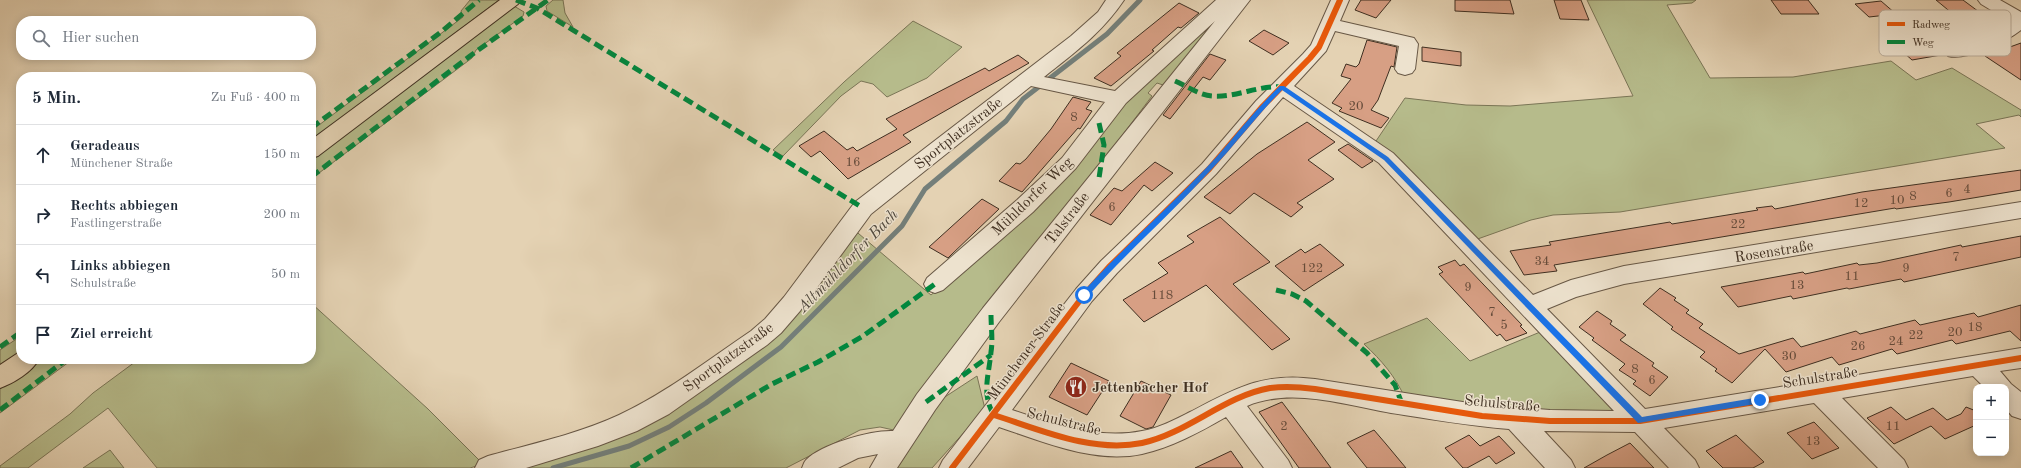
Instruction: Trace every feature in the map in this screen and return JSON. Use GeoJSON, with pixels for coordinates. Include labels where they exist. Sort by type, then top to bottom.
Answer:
{"type":"FeatureCollection","features":[{"type":"Feature","properties":{"kind":"main road"},"geometry":{"type":"LineString","coordinates":[[316,147],[512,0]]}},
{"type":"Feature","properties":{"kind":"main road"},"geometry":{"type":"LineString","coordinates":[[0,378],[20,364]]}},
{"type":"Feature","properties":{"kind":"street","name":"Sportplatzstraße"},"geometry":{"type":"LineString","coordinates":[[488,468],[598,434],[628,422],[660,406],[759,338],[773,326],[792,304],[820,264],[863,208],[1030,80],[1092,28],[1115,0]]}},
{"type":"Feature","properties":{"kind":"street","name":"Mühldorfer Weg"},"geometry":{"type":"LineString","coordinates":[[935,284],[1025,206],[1069,163],[1119,98],[1153,65],[1227,0]]}},
{"type":"Feature","properties":{"kind":"street","name":"Talstraße"},"geometry":{"type":"LineString","coordinates":[[883,468],[926,402],[991,315],[1241,0]]}},
{"type":"Feature","properties":{"kind":"street","name":"Münchener Straße"},"geometry":{"type":"LineString","coordinates":[[952,468],[994,416],[1051,337],[1084,295],[1109,267],[1209,169],[1263,106],[1300,70],[1319,47],[1340,0]]}},
{"type":"Feature","properties":{"kind":"street"},"geometry":{"type":"LineString","coordinates":[[1987,0],[2004,10]]}},
{"type":"Feature","properties":{"kind":"street"},"geometry":{"type":"LineString","coordinates":[[2011,14],[2021,20],[2011,31]]}},
{"type":"Feature","properties":{"kind":"street"},"geometry":{"type":"LineString","coordinates":[[1329,24],[1355,28],[1407,42],[1409,44],[1405,69]]}},
{"type":"Feature","properties":{"kind":"street"},"geometry":{"type":"LineString","coordinates":[[1030,80],[1059,88],[1119,98]]}},
{"type":"Feature","properties":{"kind":"street"},"geometry":{"type":"LineString","coordinates":[[1282,87],[1386,158],[1686,468]]}},
{"type":"Feature","properties":{"kind":"street","name":"Rosenstraße"},"geometry":{"type":"LineString","coordinates":[[1530,306],[1571,289],[1624,275],[2021,210]]}},
{"type":"Feature","properties":{"kind":"street","name":"Schulstraße"},"geometry":{"type":"LineString","coordinates":[[994,416],[1082,441],[1108,444],[1134,444],[1178,431],[1231,404],[1265,389],[1285,386],[1313,389],[1460,413],[1516,419],[1601,422],[1640,421],[1818,390],[2021,358]]}},
{"type":"Feature","properties":{"kind":"street"},"geometry":{"type":"LineString","coordinates":[[1978,365],[1997,384]]}},
{"type":"Feature","properties":{"kind":"street"},"geometry":{"type":"LineString","coordinates":[[1818,390],[1895,468]]}},
{"type":"Feature","properties":{"kind":"street"},"geometry":{"type":"LineString","coordinates":[[2009,397],[2021,408]]}},
{"type":"Feature","properties":{"kind":"street"},"geometry":{"type":"LineString","coordinates":[[1231,404],[1279,468]]}},
{"type":"Feature","properties":{"kind":"street"},"geometry":{"type":"LineString","coordinates":[[1516,419],[1562,468]]}},
{"type":"Feature","properties":{"kind":"street"},"geometry":{"type":"LineString","coordinates":[[815,468],[831,458],[868,443],[886,441],[900,442]]}},
{"type":"Feature","properties":{"kind":"green space"},"geometry":{"type":"Polygon","coordinates":[[[470,0],[499,0],[316,138],[316,127],[463,17],[461,11],[470,0]]]}},
{"type":"Feature","properties":{"kind":"green space"},"geometry":{"type":"Polygon","coordinates":[[[553,0],[563,0],[565,13],[573,27],[547,11],[546,6],[553,0]]]}},
{"type":"Feature","properties":{"kind":"green space"},"geometry":{"type":"Polygon","coordinates":[[[1587,0],[1696,0],[1692,3],[1667,5],[1710,78],[1793,77],[1891,61],[1916,80],[1952,68],[2021,110],[2021,117],[2019,115],[1976,124],[2005,148],[1620,212],[1553,215],[1531,220],[1472,241],[1374,144],[1405,98],[1466,105],[1510,106],[1633,96],[1587,0]]]}},
{"type":"Feature","properties":{"kind":"green space"},"geometry":{"type":"Polygon","coordinates":[[[1234,1],[1163,85],[1157,83],[1148,93],[1152,96],[898,431],[880,427],[860,430],[786,468],[506,468],[730,365],[852,228],[931,295],[1034,208],[1122,103],[1234,1]]]}},
{"type":"Feature","properties":{"kind":"green space"},"geometry":{"type":"Polygon","coordinates":[[[514,6],[524,12],[523,16],[476,50],[472,58],[316,175],[316,157],[514,6]]]}},
{"type":"Feature","properties":{"kind":"green space"},"geometry":{"type":"Polygon","coordinates":[[[913,21],[962,47],[927,78],[887,97],[873,84],[861,81],[841,96],[783,156],[773,150],[844,82],[913,21]]]}},
{"type":"Feature","properties":{"kind":"green space"},"geometry":{"type":"Polygon","coordinates":[[[316,308],[428,409],[483,464],[470,468],[157,468],[108,408],[28,468],[0,468],[0,466],[70,414],[93,393],[132,364],[316,364],[316,308]]]}},
{"type":"Feature","properties":{"kind":"green space"},"geometry":{"type":"Polygon","coordinates":[[[1427,318],[1470,361],[1545,330],[1618,409],[1608,417],[1405,398],[1388,369],[1364,344],[1427,318]]]}},
{"type":"Feature","properties":{"kind":"green space"},"geometry":{"type":"Polygon","coordinates":[[[16,339],[16,356],[0,367],[0,350],[16,339]]]}},
{"type":"Feature","properties":{"kind":"green space"},"geometry":{"type":"Polygon","coordinates":[[[35,364],[66,364],[0,413],[0,389],[35,364]]]}},
{"type":"Feature","properties":{"kind":"green space"},"geometry":{"type":"Polygon","coordinates":[[[977,376],[985,409],[932,468],[893,468],[931,406],[977,376]]]}},
{"type":"Feature","properties":{"kind":"green space"},"geometry":{"type":"Polygon","coordinates":[[[110,450],[124,468],[83,468],[110,450]]]}},
{"type":"Feature","properties":{"kind":"building"},"geometry":{"type":"Polygon","coordinates":[[[1361,0],[1391,0],[1376,18],[1355,10],[1361,0]]]}},
{"type":"Feature","properties":{"kind":"building"},"geometry":{"type":"Polygon","coordinates":[[[1455,0],[1510,0],[1514,14],[1455,11],[1455,0]]]}},
{"type":"Feature","properties":{"kind":"building"},"geometry":{"type":"Polygon","coordinates":[[[1554,0],[1581,0],[1589,20],[1560,19],[1554,0]]]}},
{"type":"Feature","properties":{"kind":"building"},"geometry":{"type":"Polygon","coordinates":[[[1771,0],[1808,0],[1819,14],[1781,14],[1771,0]]]}},
{"type":"Feature","properties":{"kind":"building"},"geometry":{"type":"Polygon","coordinates":[[[1936,0],[1963,0],[1976,10],[1948,10],[1936,0]]]}},
{"type":"Feature","properties":{"kind":"building"},"geometry":{"type":"Polygon","coordinates":[[[1881,1],[1891,10],[1879,10],[1879,16],[1869,17],[1855,4],[1881,1]]]}},
{"type":"Feature","properties":{"kind":"building"},"geometry":{"type":"Polygon","coordinates":[[[1179,3],[1199,13],[1181,28],[1178,27],[1152,50],[1154,51],[1111,86],[1094,78],[1121,56],[1117,53],[1179,3]]]}},
{"type":"Feature","properties":{"kind":"building"},"geometry":{"type":"Polygon","coordinates":[[[1264,30],[1289,43],[1273,55],[1249,41],[1264,30]]]}},
{"type":"Feature","properties":{"kind":"building"},"geometry":{"type":"Polygon","coordinates":[[[1367,40],[1397,47],[1394,67],[1391,66],[1378,100],[1371,110],[1389,118],[1381,128],[1339,111],[1342,108],[1332,103],[1351,79],[1341,76],[1346,64],[1356,67],[1359,64],[1367,40]]]}},
{"type":"Feature","properties":{"kind":"building"},"geometry":{"type":"Polygon","coordinates":[[[2021,43],[2021,80],[1985,56],[2011,56],[2011,47],[2021,43]]]}},
{"type":"Feature","properties":{"kind":"building"},"geometry":{"type":"Polygon","coordinates":[[[1422,47],[1461,52],[1461,66],[1422,61],[1422,47]]]}},
{"type":"Feature","properties":{"kind":"building"},"geometry":{"type":"Polygon","coordinates":[[[1210,54],[1226,60],[1210,80],[1203,77],[1170,119],[1163,115],[1210,54]]]}},
{"type":"Feature","properties":{"kind":"building"},"geometry":{"type":"Polygon","coordinates":[[[1018,55],[1029,63],[903,135],[911,142],[848,179],[820,151],[811,157],[799,146],[824,131],[847,150],[853,147],[857,151],[897,129],[886,119],[985,68],[989,71],[1018,55]]]}},
{"type":"Feature","properties":{"kind":"building"},"geometry":{"type":"Polygon","coordinates":[[[1908,56],[1935,56],[1912,60],[1908,56]]]}},
{"type":"Feature","properties":{"kind":"building"},"geometry":{"type":"Polygon","coordinates":[[[1073,97],[1091,102],[1086,109],[1092,111],[1080,129],[1078,128],[1022,192],[999,181],[1016,163],[1020,164],[1026,159],[1051,129],[1073,97]]]}},
{"type":"Feature","properties":{"kind":"building"},"geometry":{"type":"Polygon","coordinates":[[[1307,122],[1335,142],[1308,160],[1334,179],[1297,203],[1303,207],[1291,217],[1254,193],[1230,214],[1204,197],[1257,154],[1307,122]]]}},
{"type":"Feature","properties":{"kind":"building"},"geometry":{"type":"Polygon","coordinates":[[[1348,144],[1373,161],[1362,168],[1338,150],[1348,144]]]}},
{"type":"Feature","properties":{"kind":"building"},"geometry":{"type":"Polygon","coordinates":[[[1155,162],[1173,173],[1152,191],[1144,185],[1111,225],[1090,215],[1114,188],[1122,191],[1155,162]]]}},
{"type":"Feature","properties":{"kind":"building"},"geometry":{"type":"Polygon","coordinates":[[[2021,170],[2021,190],[1949,202],[1895,208],[1554,265],[1557,271],[1524,275],[1510,251],[1551,245],[1549,242],[1670,222],[1672,224],[1758,210],[1756,208],[1772,206],[1775,209],[1862,192],[2021,170]]]}},
{"type":"Feature","properties":{"kind":"building"},"geometry":{"type":"Polygon","coordinates":[[[982,199],[999,209],[948,258],[929,247],[982,199]]]}},
{"type":"Feature","properties":{"kind":"building"},"geometry":{"type":"Polygon","coordinates":[[[1220,217],[1270,262],[1233,284],[1290,339],[1272,350],[1206,285],[1144,322],[1123,300],[1168,273],[1158,263],[1194,242],[1187,236],[1220,217]]]}},
{"type":"Feature","properties":{"kind":"building"},"geometry":{"type":"Polygon","coordinates":[[[2021,236],[2021,257],[1904,282],[1901,279],[1793,299],[1791,296],[1738,307],[1721,287],[1803,272],[1805,274],[1857,263],[1859,265],[1877,263],[1961,245],[1962,247],[2021,236]]]}},
{"type":"Feature","properties":{"kind":"building"},"geometry":{"type":"Polygon","coordinates":[[[1320,244],[1344,265],[1304,291],[1275,266],[1301,249],[1305,253],[1320,244]]]}},
{"type":"Feature","properties":{"kind":"building"},"geometry":{"type":"Polygon","coordinates":[[[1455,260],[1460,266],[1464,264],[1522,325],[1520,326],[1527,333],[1506,341],[1500,334],[1497,336],[1439,274],[1443,272],[1438,267],[1455,260]]]}},
{"type":"Feature","properties":{"kind":"building"},"geometry":{"type":"Polygon","coordinates":[[[1660,288],[1676,298],[1674,300],[1689,310],[1686,313],[1703,324],[1699,328],[1739,354],[1793,338],[1801,347],[1856,331],[1860,334],[1915,320],[1920,325],[1974,313],[1978,317],[2021,305],[2021,341],[2010,331],[1956,344],[1952,340],[1897,354],[1892,349],[1839,365],[1832,357],[1786,372],[1765,349],[1732,383],[1715,371],[1717,369],[1700,357],[1705,352],[1671,329],[1673,327],[1643,304],[1660,288]]]}},
{"type":"Feature","properties":{"kind":"building"},"geometry":{"type":"Polygon","coordinates":[[[1597,311],[1612,321],[1610,324],[1626,335],[1620,340],[1654,363],[1652,366],[1668,377],[1650,396],[1633,384],[1636,381],[1619,370],[1625,364],[1592,340],[1594,338],[1579,327],[1597,311]]]}},
{"type":"Feature","properties":{"kind":"building"},"geometry":{"type":"Polygon","coordinates":[[[1071,363],[1109,381],[1087,415],[1049,397],[1071,363]]]}},
{"type":"Feature","properties":{"kind":"building"},"geometry":{"type":"Polygon","coordinates":[[[1141,381],[1171,395],[1153,427],[1146,429],[1120,416],[1141,381]]]}},
{"type":"Feature","properties":{"kind":"building"},"geometry":{"type":"Polygon","coordinates":[[[1282,402],[1331,468],[1299,468],[1259,412],[1282,402]]]}},
{"type":"Feature","properties":{"kind":"building"},"geometry":{"type":"Polygon","coordinates":[[[1891,407],[1906,420],[1933,408],[1947,420],[1961,414],[1966,407],[1973,410],[1973,426],[1945,439],[1931,426],[1894,444],[1867,418],[1891,407]]]}},
{"type":"Feature","properties":{"kind":"building"},"geometry":{"type":"Polygon","coordinates":[[[1814,422],[1839,448],[1812,459],[1787,433],[1814,422]]]}},
{"type":"Feature","properties":{"kind":"building"},"geometry":{"type":"Polygon","coordinates":[[[1374,430],[1406,468],[1367,468],[1347,443],[1374,430]]]}},
{"type":"Feature","properties":{"kind":"building"},"geometry":{"type":"Polygon","coordinates":[[[1469,435],[1480,446],[1499,436],[1515,453],[1496,464],[1489,456],[1467,468],[1463,468],[1445,448],[1469,435]]]}},
{"type":"Feature","properties":{"kind":"building"},"geometry":{"type":"Polygon","coordinates":[[[1736,435],[1764,462],[1753,468],[1723,468],[1706,451],[1736,435]]]}},
{"type":"Feature","properties":{"kind":"building"},"geometry":{"type":"Polygon","coordinates":[[[1630,443],[1654,468],[1584,468],[1607,455],[1630,443]]]}},
{"type":"Feature","properties":{"kind":"building"},"geometry":{"type":"Polygon","coordinates":[[[1231,451],[1243,468],[1195,468],[1231,451]]]}},
{"type":"Feature","properties":{"kind":"waterway","name":"Altmühldorfer Bach"},"geometry":{"type":"LineString","coordinates":[[553,468],[629,446],[669,427],[706,403],[781,347],[902,226],[925,189],[1006,121],[1023,99],[1107,34],[1140,0]]}},
{"type":"Feature","properties":{"kind":"marked path"},"geometry":{"type":"LineString","coordinates":[[316,124],[441,32],[479,0]]}},
{"type":"Feature","properties":{"kind":"marked path"},"geometry":{"type":"LineString","coordinates":[[516,0],[537,8],[863,208]]}},
{"type":"Feature","properties":{"kind":"marked path"},"geometry":{"type":"LineString","coordinates":[[316,173],[470,56],[548,0]]}},
{"type":"Feature","properties":{"kind":"marked path"},"geometry":{"type":"LineString","coordinates":[[1175,81],[1198,92],[1212,96],[1230,95],[1267,87],[1282,87]]}},
{"type":"Feature","properties":{"kind":"marked path"},"geometry":{"type":"LineString","coordinates":[[1099,123],[1104,145],[1099,178]]}},
{"type":"Feature","properties":{"kind":"marked path"},"geometry":{"type":"LineString","coordinates":[[631,468],[772,384],[818,362],[863,336],[935,284]]}},
{"type":"Feature","properties":{"kind":"marked path"},"geometry":{"type":"LineString","coordinates":[[1276,290],[1292,294],[1306,301],[1367,353],[1395,385],[1402,404]]}},
{"type":"Feature","properties":{"kind":"marked path"},"geometry":{"type":"LineString","coordinates":[[991,315],[992,351],[986,393],[989,407],[994,415]]}},
{"type":"Feature","properties":{"kind":"marked path"},"geometry":{"type":"LineString","coordinates":[[0,347],[16,336]]}},
{"type":"Feature","properties":{"kind":"marked path"},"geometry":{"type":"LineString","coordinates":[[926,402],[991,355]]}},
{"type":"Feature","properties":{"kind":"marked path"},"geometry":{"type":"LineString","coordinates":[[0,410],[60,364]]}},
{"type":"Feature","properties":{"kind":"cycle path"},"geometry":{"type":"LineString","coordinates":[[952,468],[994,415],[1084,295],[1109,267],[1209,169],[1263,106],[1310,58],[1319,47],[1340,0]]}},
{"type":"Feature","properties":{"kind":"cycle path"},"geometry":{"type":"LineString","coordinates":[[994,415],[1045,432],[1080,441],[1098,444],[1134,444],[1150,441],[1174,432],[1248,394],[1271,388],[1299,387],[1482,416],[1550,421],[1640,421],[2021,358]]}},
{"type":"Feature","properties":{"kind":"place","name":"Jettenbacher Hof"},"geometry":{"type":"Point","coordinates":[1076,387]}},
{"type":"Feature","properties":{"kind":"route"},"geometry":{"type":"LineString","coordinates":[[1084,295],[1109,267],[1209,169],[1243,128],[1282,87],[1386,158],[1640,421],[1760,400]]}}]}
